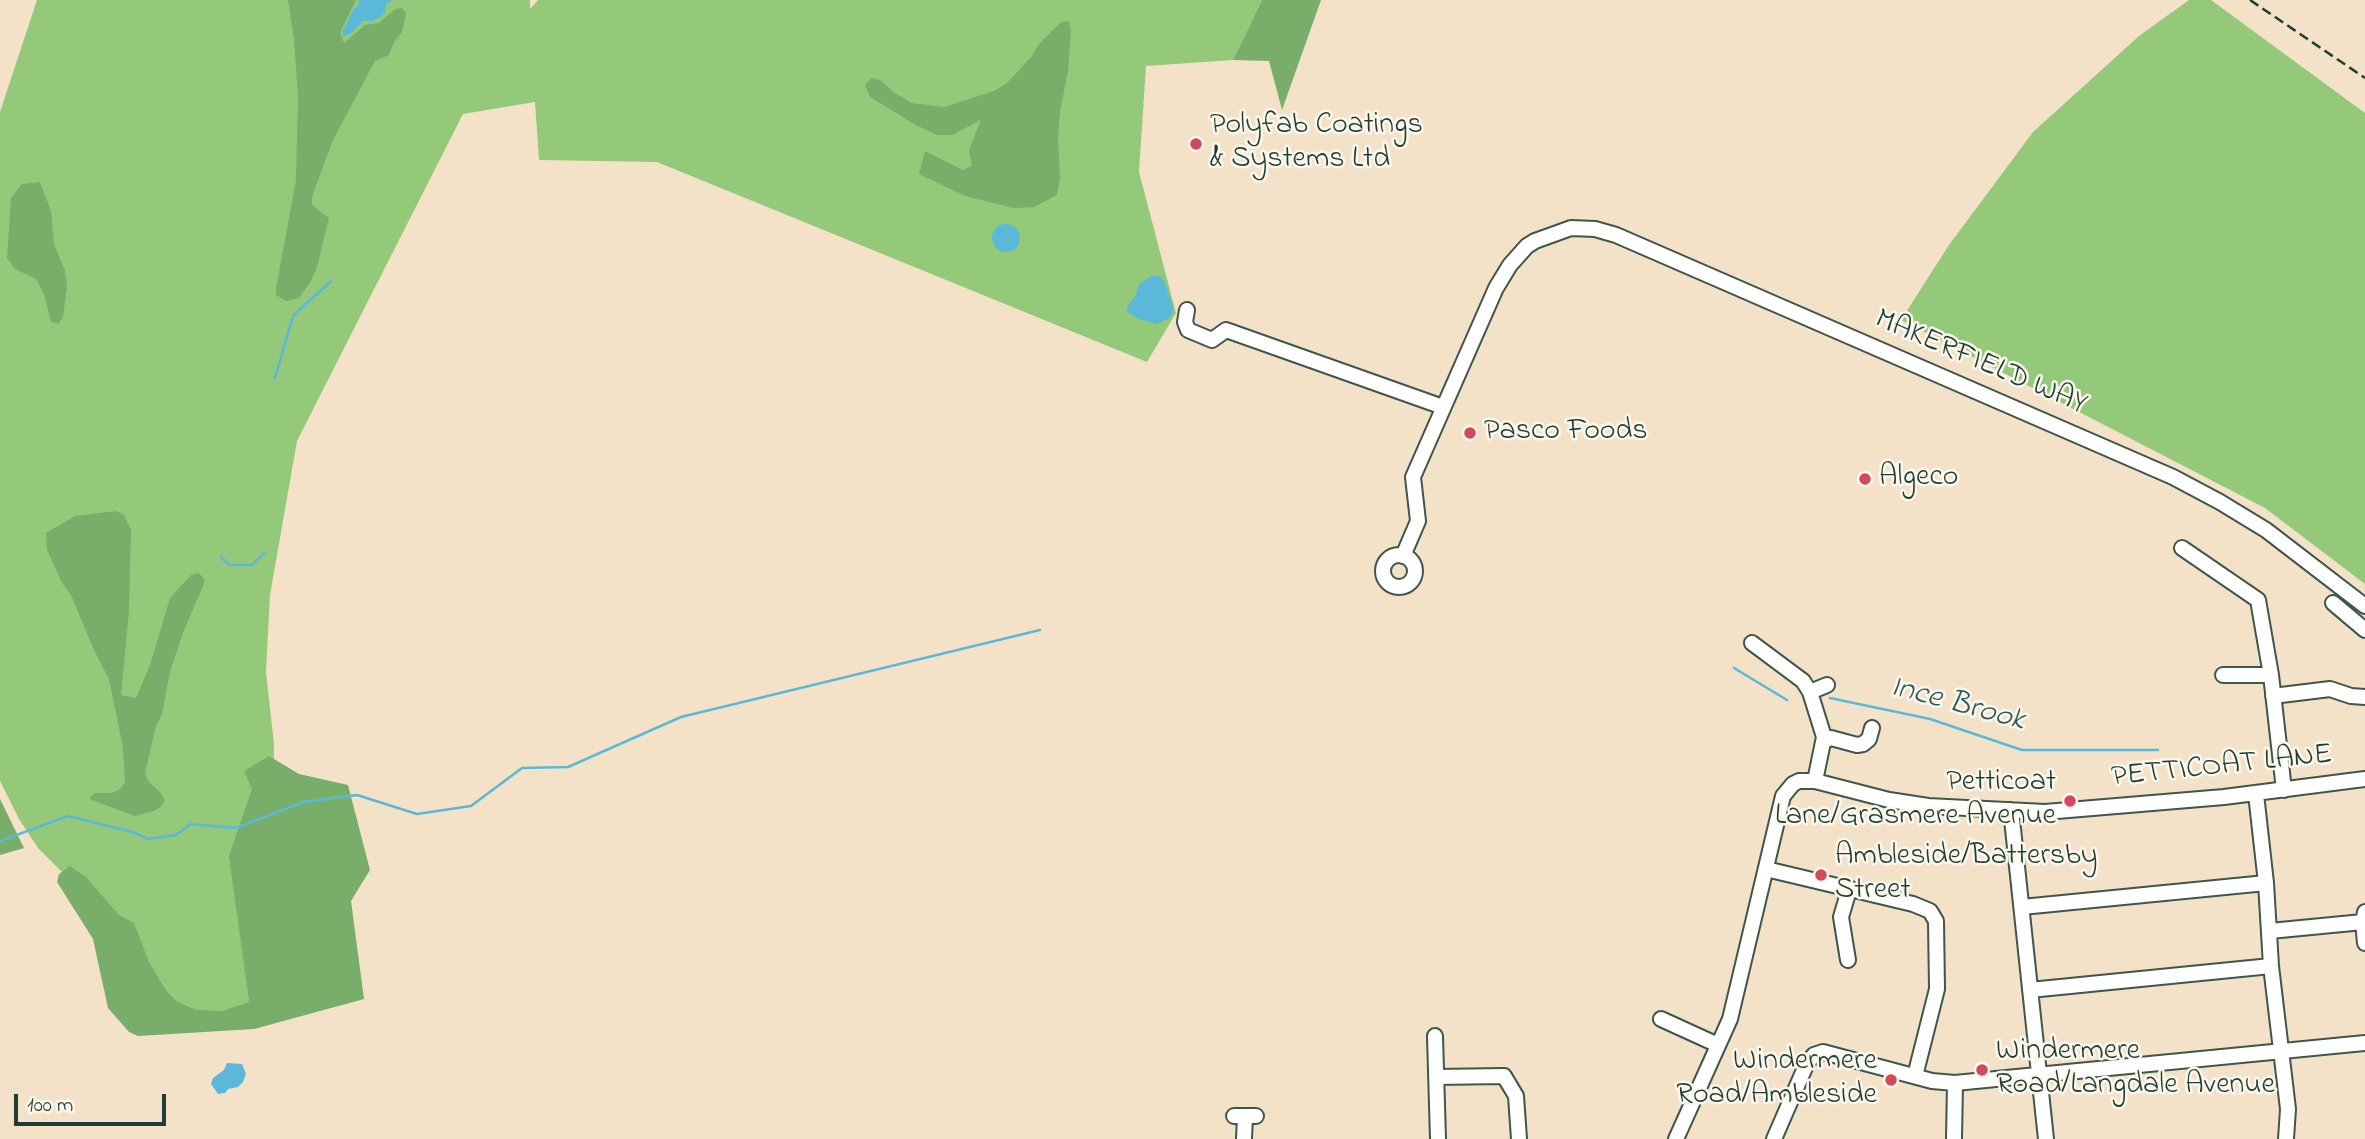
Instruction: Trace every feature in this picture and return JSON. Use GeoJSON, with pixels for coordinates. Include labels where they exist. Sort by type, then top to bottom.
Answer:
{"type":"FeatureCollection","features":[{"type":"Feature","properties":{"kind":"street","name":"MAKERFIELD WAY"},"geometry":{"type":"LineString","coordinates":[[1443,407],[1496,288],[1510,265],[1527,246],[1548,234],[1570,228],[1595,229],[1616,235],[2173,477],[2220,502],[2303,556],[2365,606]]}},
{"type":"Feature","properties":{"kind":"street"},"geometry":{"type":"LineString","coordinates":[[1187,310],[1185,322],[1188,330],[1212,340],[1226,330],[1443,407],[1413,477],[1418,521],[1403,556]]}},
{"type":"Feature","properties":{"kind":"street"},"geometry":{"type":"LineString","coordinates":[[2182,548],[2258,600],[2271,675],[2284,790]]}},
{"type":"Feature","properties":{"kind":"street"},"geometry":{"type":"LineString","coordinates":[[2333,603],[2365,630]]}},
{"type":"Feature","properties":{"kind":"street"},"geometry":{"type":"LineString","coordinates":[[1752,643],[1803,681],[1810,692],[1824,741],[1815,781]]}},
{"type":"Feature","properties":{"kind":"street"},"geometry":{"type":"LineString","coordinates":[[2223,675],[2271,675]]}},
{"type":"Feature","properties":{"kind":"street"},"geometry":{"type":"LineString","coordinates":[[1810,692],[1826,685]]}},
{"type":"Feature","properties":{"kind":"street"},"geometry":{"type":"LineString","coordinates":[[2273,696],[2330,688],[2351,696],[2365,697]]}},
{"type":"Feature","properties":{"kind":"street"},"geometry":{"type":"LineString","coordinates":[[1824,741],[1831,738],[1857,746],[1869,739],[1872,728]]}},
{"type":"Feature","properties":{"kind":"street","name":"PETTICOAT LANE"},"geometry":{"type":"LineString","coordinates":[[1766,869],[1783,796],[1799,781],[1815,781],[1889,800],[1928,806],[2076,810],[2256,794],[2365,779]]}},
{"type":"Feature","properties":{"kind":"street"},"geometry":{"type":"LineString","coordinates":[[2256,794],[2283,1051],[2288,1109],[2286,1139]]}},
{"type":"Feature","properties":{"kind":"street"},"geometry":{"type":"LineString","coordinates":[[2011,810],[2046,1139]]}},
{"type":"Feature","properties":{"kind":"street"},"geometry":{"type":"LineString","coordinates":[[1676,1139],[1730,1019],[1766,869],[1913,904],[1930,911],[1936,921],[1937,989],[1915,1076]]}},
{"type":"Feature","properties":{"kind":"street"},"geometry":{"type":"LineString","coordinates":[[2022,907],[2266,883]]}},
{"type":"Feature","properties":{"kind":"street"},"geometry":{"type":"LineString","coordinates":[[1848,960],[1841,917],[1849,890]]}},
{"type":"Feature","properties":{"kind":"street"},"geometry":{"type":"LineString","coordinates":[[2270,931],[2364,917],[2365,943]]}},
{"type":"Feature","properties":{"kind":"street"},"geometry":{"type":"LineString","coordinates":[[2030,990],[2272,966]]}},
{"type":"Feature","properties":{"kind":"street"},"geometry":{"type":"LineString","coordinates":[[1661,1019],[1718,1045]]}},
{"type":"Feature","properties":{"kind":"street"},"geometry":{"type":"LineString","coordinates":[[1435,1036],[1438,1139]]}},
{"type":"Feature","properties":{"kind":"street"},"geometry":{"type":"LineString","coordinates":[[1774,1139],[1807,1063],[1818,1053],[1829,1052],[1932,1081],[1955,1083],[2365,1043]]}},
{"type":"Feature","properties":{"kind":"street"},"geometry":{"type":"LineString","coordinates":[[1436,1077],[1504,1076],[1516,1096],[1519,1139]]}},
{"type":"Feature","properties":{"kind":"street"},"geometry":{"type":"LineString","coordinates":[[1954,1139],[1955,1083]]}},
{"type":"Feature","properties":{"kind":"street"},"geometry":{"type":"LineString","coordinates":[[1244,1139],[1245,1116]]}},
{"type":"Feature","properties":{"kind":"green space"},"geometry":{"type":"Polygon","coordinates":[[[37,0],[530,0],[530,9],[538,0],[1262,0],[1233,60],[1146,66],[1139,172],[1176,313],[1147,362],[657,162],[539,160],[535,102],[463,114],[297,441],[270,595],[266,672],[274,744],[273,823],[237,911],[251,1015],[133,1026],[119,929],[38,848],[19,819],[0,781],[0,112],[37,0]]]}},
{"type":"Feature","properties":{"kind":"green space"},"geometry":{"type":"Polygon","coordinates":[[[288,0],[356,0],[340,33],[344,43],[365,25],[379,23],[395,9],[402,8],[406,13],[402,32],[389,55],[375,61],[333,140],[312,197],[312,205],[329,218],[317,267],[299,298],[286,301],[276,295],[276,289],[296,180],[298,96],[288,0]]]}},
{"type":"Feature","properties":{"kind":"green space"},"geometry":{"type":"Polygon","coordinates":[[[1262,0],[1321,0],[1282,110],[1269,61],[1233,60],[1262,0]]]}},
{"type":"Feature","properties":{"kind":"green space"},"geometry":{"type":"Polygon","coordinates":[[[2189,0],[2211,0],[2365,113],[2365,584],[2265,508],[1901,320],[1949,245],[2033,132],[2139,36],[2189,0]]]}},
{"type":"Feature","properties":{"kind":"green space"},"geometry":{"type":"Polygon","coordinates":[[[1069,21],[1071,31],[1068,71],[1058,139],[1060,178],[1057,195],[1034,207],[1014,208],[965,196],[919,174],[925,151],[963,170],[972,166],[969,150],[981,120],[952,135],[937,135],[870,97],[865,85],[871,78],[880,80],[912,103],[944,107],[994,91],[1007,83],[1061,22],[1069,21]]]}},
{"type":"Feature","properties":{"kind":"green space"},"geometry":{"type":"Polygon","coordinates":[[[40,182],[51,211],[54,244],[65,271],[67,286],[63,317],[59,324],[51,322],[44,294],[36,279],[15,269],[7,258],[11,198],[22,184],[40,182]]]}},
{"type":"Feature","properties":{"kind":"green space"},"geometry":{"type":"Polygon","coordinates":[[[116,511],[124,515],[131,530],[129,611],[121,695],[136,698],[150,665],[170,598],[191,575],[198,573],[204,578],[170,672],[162,714],[156,726],[145,773],[148,781],[165,800],[161,807],[154,811],[135,816],[89,799],[94,793],[112,793],[125,783],[123,747],[109,679],[71,595],[62,583],[47,550],[46,533],[75,516],[116,511]]]}},
{"type":"Feature","properties":{"kind":"green space"},"geometry":{"type":"Polygon","coordinates":[[[269,756],[299,774],[348,785],[370,870],[351,901],[364,999],[254,1029],[138,1036],[129,1032],[108,1008],[93,939],[57,882],[59,874],[70,866],[86,877],[119,915],[134,923],[149,962],[165,989],[176,1001],[196,1010],[222,1011],[249,1002],[229,856],[252,789],[244,771],[269,756]]]}},
{"type":"Feature","properties":{"kind":"green space"},"geometry":{"type":"Polygon","coordinates":[[[0,799],[24,848],[0,855],[0,799]]]}},
{"type":"Feature","properties":{"kind":"water"},"geometry":{"type":"Polygon","coordinates":[[[359,0],[393,0],[385,5],[386,11],[380,17],[373,21],[363,21],[343,37],[343,30],[359,0]]]}},
{"type":"Feature","properties":{"kind":"water"},"geometry":{"type":"Polygon","coordinates":[[[1006,224],[1016,228],[1020,238],[1016,248],[1006,252],[996,248],[992,238],[996,228],[1006,224]]]}},
{"type":"Feature","properties":{"kind":"water"},"geometry":{"type":"Polygon","coordinates":[[[1151,276],[1159,276],[1164,280],[1173,307],[1172,315],[1168,319],[1156,324],[1127,312],[1138,285],[1151,276]]]}},
{"type":"Feature","properties":{"kind":"water"},"geometry":{"type":"Polygon","coordinates":[[[227,1063],[242,1064],[246,1074],[238,1087],[218,1094],[211,1084],[227,1063]]]}},
{"type":"Feature","properties":{"kind":"waterway"},"geometry":{"type":"LineString","coordinates":[[275,378],[293,316],[331,281]]}},
{"type":"Feature","properties":{"kind":"waterway"},"geometry":{"type":"LineString","coordinates":[[221,557],[229,565],[252,565],[264,553]]}},
{"type":"Feature","properties":{"kind":"waterway"},"geometry":{"type":"LineString","coordinates":[[0,841],[68,816],[133,832],[148,839],[176,835],[191,824],[236,828],[304,802],[357,795],[417,814],[471,806],[522,768],[568,767],[681,717],[1040,630]]}},
{"type":"Feature","properties":{"kind":"waterway","name":"Ince Brook"},"geometry":{"type":"LineString","coordinates":[[1734,668],[1787,700]]}},
{"type":"Feature","properties":{"kind":"waterway","name":"Ince Brook"},"geometry":{"type":"LineString","coordinates":[[1830,698],[1930,719],[2022,750],[2158,750]]}},
{"type":"Feature","properties":{"kind":"railway"},"geometry":{"type":"LineString","coordinates":[[2250,0],[2365,78]]}},
{"type":"Feature","properties":{"kind":"place","name":"Polyfab Coatings & Systems Ltd"},"geometry":{"type":"Point","coordinates":[1196,144]}},
{"type":"Feature","properties":{"kind":"place","name":"Pasco Foods"},"geometry":{"type":"Point","coordinates":[1470,433]}},
{"type":"Feature","properties":{"kind":"place","name":"Algeco"},"geometry":{"type":"Point","coordinates":[1865,479]}},
{"type":"Feature","properties":{"kind":"place","name":"Petticoat Lane/Grasmere Avenue"},"geometry":{"type":"Point","coordinates":[2070,801]}},
{"type":"Feature","properties":{"kind":"place","name":"Ambleside/Battersby Street"},"geometry":{"type":"Point","coordinates":[1821,875]}},
{"type":"Feature","properties":{"kind":"place","name":"Windermere Road/Langdale Avenue"},"geometry":{"type":"Point","coordinates":[1982,1070]}},
{"type":"Feature","properties":{"kind":"place","name":"Windermere Road/Ambleside"},"geometry":{"type":"Point","coordinates":[1891,1080]}}]}
